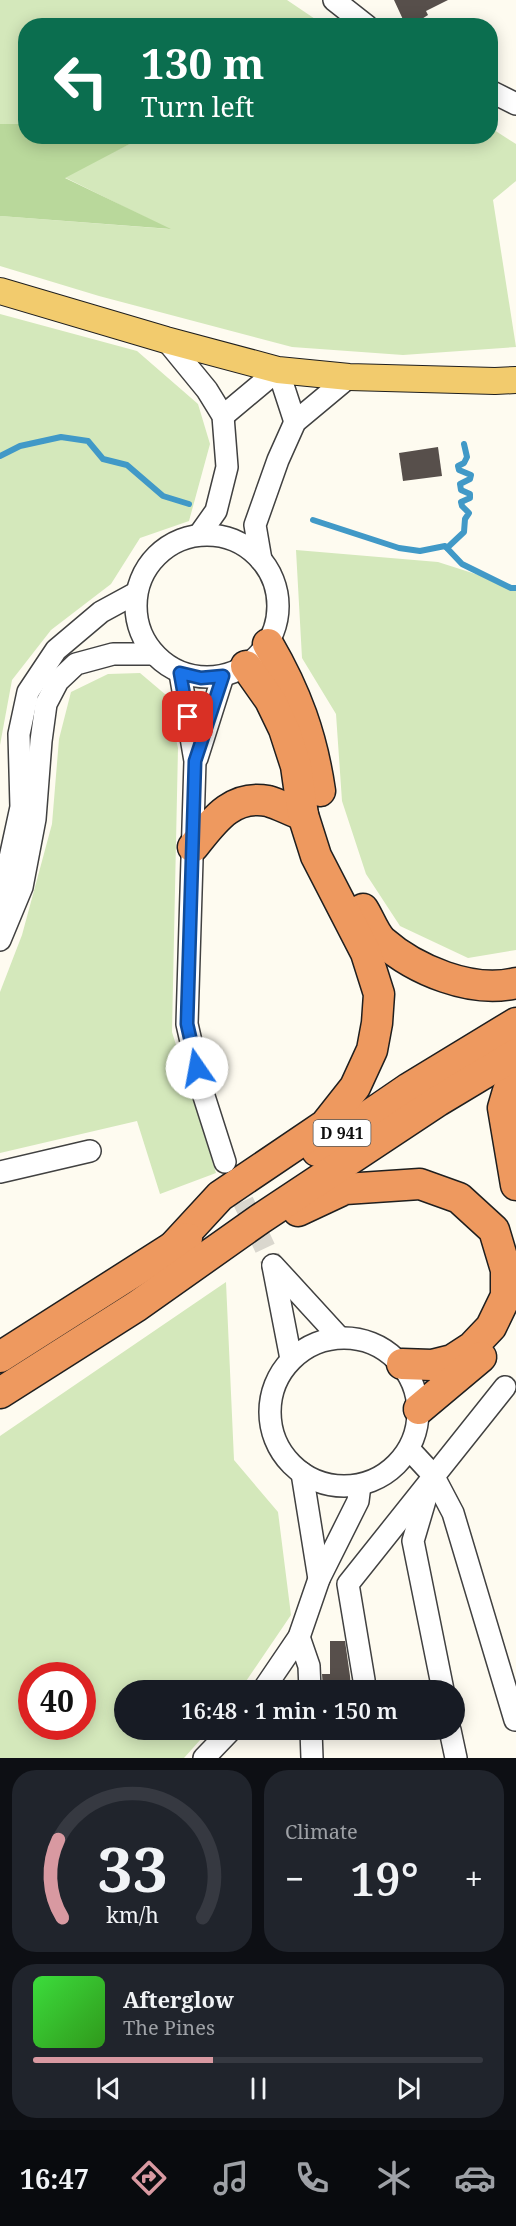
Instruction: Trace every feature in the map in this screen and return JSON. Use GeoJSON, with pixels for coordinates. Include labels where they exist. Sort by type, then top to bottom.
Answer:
{"type":"FeatureCollection","features":[{"type":"Feature","properties":{"kind":"highway"},"geometry":{"type":"LineString","coordinates":[[268,644],[307,726],[315,756],[324,821],[351,886],[381,940],[424,970],[472,985],[516,983]]}},
{"type":"Feature","properties":{"kind":"highway"},"geometry":{"type":"LineString","coordinates":[[172,1248],[220,1196],[325,1125],[355,1087],[372,1050],[379,994],[366,952],[316,856],[303,815],[296,766],[284,729],[270,700],[234,671]]}},
{"type":"Feature","properties":{"kind":"highway"},"geometry":{"type":"LineString","coordinates":[[193,847],[215,819],[238,802],[267,801],[303,815]]}},
{"type":"Feature","properties":{"kind":"highway","name":"D 941"},"geometry":{"type":"LineString","coordinates":[[0,1357],[172,1248],[409,1088],[516,1023]]}},
{"type":"Feature","properties":{"kind":"highway","name":"D 941"},"geometry":{"type":"LineString","coordinates":[[0,1393],[137,1306],[260,1219],[438,1101],[516,1054]]}},
{"type":"Feature","properties":{"kind":"highway"},"geometry":{"type":"LineString","coordinates":[[514,1166],[503,1108],[508,1091],[516,1081]]}},
{"type":"Feature","properties":{"kind":"highway"},"geometry":{"type":"LineString","coordinates":[[260,1219],[299,1211],[345,1189],[420,1184],[459,1198],[494,1230],[507,1270],[506,1296],[491,1327],[472,1347],[452,1360],[432,1365],[402,1364]]}},
{"type":"Feature","properties":{"kind":"highway"},"geometry":{"type":"LineString","coordinates":[[419,1409],[480,1358],[504,1333],[516,1303]]}},
{"type":"Feature","properties":{"kind":"main road"},"geometry":{"type":"LineString","coordinates":[[0,291],[278,370],[349,377],[516,380]]}},
{"type":"Feature","properties":{"kind":"street"},"geometry":{"type":"LineString","coordinates":[[334,0],[357,18]]}},
{"type":"Feature","properties":{"kind":"street"},"geometry":{"type":"LineString","coordinates":[[498,95],[516,104]]}},
{"type":"Feature","properties":{"kind":"street"},"geometry":{"type":"LineString","coordinates":[[166,340],[207,390],[223,416],[227,467],[216,511],[199,535]]}},
{"type":"Feature","properties":{"kind":"street"},"geometry":{"type":"LineString","coordinates":[[223,416],[278,370],[295,422]]}},
{"type":"Feature","properties":{"kind":"street"},"geometry":{"type":"LineString","coordinates":[[261,560],[255,525],[278,460],[295,422],[349,377]]}},
{"type":"Feature","properties":{"kind":"street"},"geometry":{"type":"LineString","coordinates":[[199,535],[222,536],[244,545],[261,560],[273,579],[278,601],[276,623],[268,644],[258,656],[234,671],[201,678],[180,673],[165,665],[153,654],[141,636],[135,615],[136,593],[144,572],[158,554],[177,541],[199,535]]}},
{"type":"Feature","properties":{"kind":"street"},"geometry":{"type":"LineString","coordinates":[[0,904],[21,807],[19,734],[28,692],[56,650],[101,612],[136,593]]}},
{"type":"Feature","properties":{"kind":"street"},"geometry":{"type":"LineString","coordinates":[[0,940],[22,887],[35,819],[40,741],[46,704],[58,681],[76,664],[113,654],[153,654]]}},
{"type":"Feature","properties":{"kind":"street"},"geometry":{"type":"LineString","coordinates":[[195,761],[234,671]]}},
{"type":"Feature","properties":{"kind":"street"},"geometry":{"type":"LineString","coordinates":[[180,673],[195,761],[187,1024],[202,1090],[225,1162]]}},
{"type":"Feature","properties":{"kind":"street"},"geometry":{"type":"LineString","coordinates":[[0,1172],[90,1151]]}},
{"type":"Feature","properties":{"kind":"street"},"geometry":{"type":"LineString","coordinates":[[291,1359],[273,1265],[339,1337]]}},
{"type":"Feature","properties":{"kind":"street"},"geometry":{"type":"LineString","coordinates":[[339,1337],[362,1339],[384,1348],[402,1364],[415,1385],[419,1409],[417,1430],[409,1449],[396,1466],[380,1478],[360,1485],[340,1486],[320,1482],[302,1473],[286,1458],[275,1440],[270,1419],[271,1397],[278,1376],[291,1359],[305,1348],[339,1337]]}},
{"type":"Feature","properties":{"kind":"street"},"geometry":{"type":"LineString","coordinates":[[364,1680],[348,1584],[505,1387]]}},
{"type":"Feature","properties":{"kind":"street"},"geometry":{"type":"LineString","coordinates":[[409,1449],[433,1475],[453,1513],[515,1720]]}},
{"type":"Feature","properties":{"kind":"street"},"geometry":{"type":"LineString","coordinates":[[302,1473],[319,1579]]}},
{"type":"Feature","properties":{"kind":"street"},"geometry":{"type":"LineString","coordinates":[[433,1475],[412,1541],[441,1680]]}},
{"type":"Feature","properties":{"kind":"street"},"geometry":{"type":"LineString","coordinates":[[270,1680],[299,1637],[319,1579],[358,1501],[360,1485]]}},
{"type":"Feature","properties":{"kind":"street"},"geometry":{"type":"LineString","coordinates":[[299,1637],[309,1666],[310,1680]]}},
{"type":"Feature","properties":{"kind":"street"},"geometry":{"type":"LineString","coordinates":[[204,1758],[221,1740]]}},
{"type":"Feature","properties":{"kind":"street"},"geometry":{"type":"LineString","coordinates":[[311,1740],[312,1758]]}},
{"type":"Feature","properties":{"kind":"street"},"geometry":{"type":"LineString","coordinates":[[452,1740],[456,1758]]}},
{"type":"Feature","properties":{"kind":"green space"},"geometry":{"type":"Polygon","coordinates":[[[0,0],[287,0],[314,18],[18,18],[18,124],[0,124],[0,0]]]}},
{"type":"Feature","properties":{"kind":"green space"},"geometry":{"type":"Polygon","coordinates":[[[0,124],[18,124],[18,144],[130,144],[65,178],[171,229],[0,216],[0,124]]]}},
{"type":"Feature","properties":{"kind":"green space"},"geometry":{"type":"Polygon","coordinates":[[[498,132],[516,144],[516,181],[493,200],[516,347],[403,355],[292,347],[99,296],[0,266],[0,216],[169,229],[64,177],[129,144],[498,144],[498,132]]]}},
{"type":"Feature","properties":{"kind":"green space"},"geometry":{"type":"Polygon","coordinates":[[[0,314],[137,351],[198,404],[210,444],[189,521],[140,538],[111,584],[51,630],[12,680],[0,745],[0,314]]]}},
{"type":"Feature","properties":{"kind":"green space"},"geometry":{"type":"Polygon","coordinates":[[[296,550],[438,562],[516,587],[516,950],[468,958],[400,926],[366,874],[342,801],[336,714],[302,658],[296,550]]]}},
{"type":"Feature","properties":{"kind":"green space"},"geometry":{"type":"Polygon","coordinates":[[[140,673],[166,695],[178,748],[172,1032],[216,1173],[160,1194],[137,1121],[0,1153],[0,992],[22,935],[52,824],[59,739],[71,692],[108,674],[140,673]]]}},
{"type":"Feature","properties":{"kind":"green space"},"geometry":{"type":"Polygon","coordinates":[[[226,1282],[234,1460],[278,1512],[291,1615],[247,1680],[114,1680],[114,1740],[200,1740],[184,1758],[0,1758],[0,1436],[226,1282]]]}},
{"type":"Feature","properties":{"kind":"building"},"geometry":{"type":"Polygon","coordinates":[[[394,0],[448,0],[426,11],[428,15],[423,18],[402,18],[394,0]]]}},
{"type":"Feature","properties":{"kind":"building"},"geometry":{"type":"Polygon","coordinates":[[[438,447],[442,476],[403,481],[399,453],[438,447]]]}},
{"type":"Feature","properties":{"kind":"building"},"geometry":{"type":"Polygon","coordinates":[[[330,1641],[345,1641],[350,1680],[322,1680],[322,1674],[330,1674],[330,1641]]]}},
{"type":"Feature","properties":{"kind":"waterway"},"geometry":{"type":"LineString","coordinates":[[0,456],[20,446],[61,437],[88,441],[103,459],[127,465],[163,496],[189,504]]}},
{"type":"Feature","properties":{"kind":"waterway"},"geometry":{"type":"LineString","coordinates":[[447,548],[464,532],[465,519],[469,513],[461,502],[470,498],[470,494],[461,490],[460,484],[470,479],[471,475],[459,470],[458,466],[464,463],[467,457],[464,444]]}},
{"type":"Feature","properties":{"kind":"waterway"},"geometry":{"type":"LineString","coordinates":[[313,520],[399,548],[420,551],[445,546],[462,564],[511,588],[516,588]]}},
{"type":"Feature","properties":{"kind":"tunnel"},"geometry":{"type":"LineString","coordinates":[[230,1173],[273,1265]]}},
{"type":"Feature","properties":{"kind":"route"},"geometry":{"type":"LineString","coordinates":[[188,717],[180,673],[201,678],[223,676],[195,761],[187,1024],[197,1068]]}}]}
